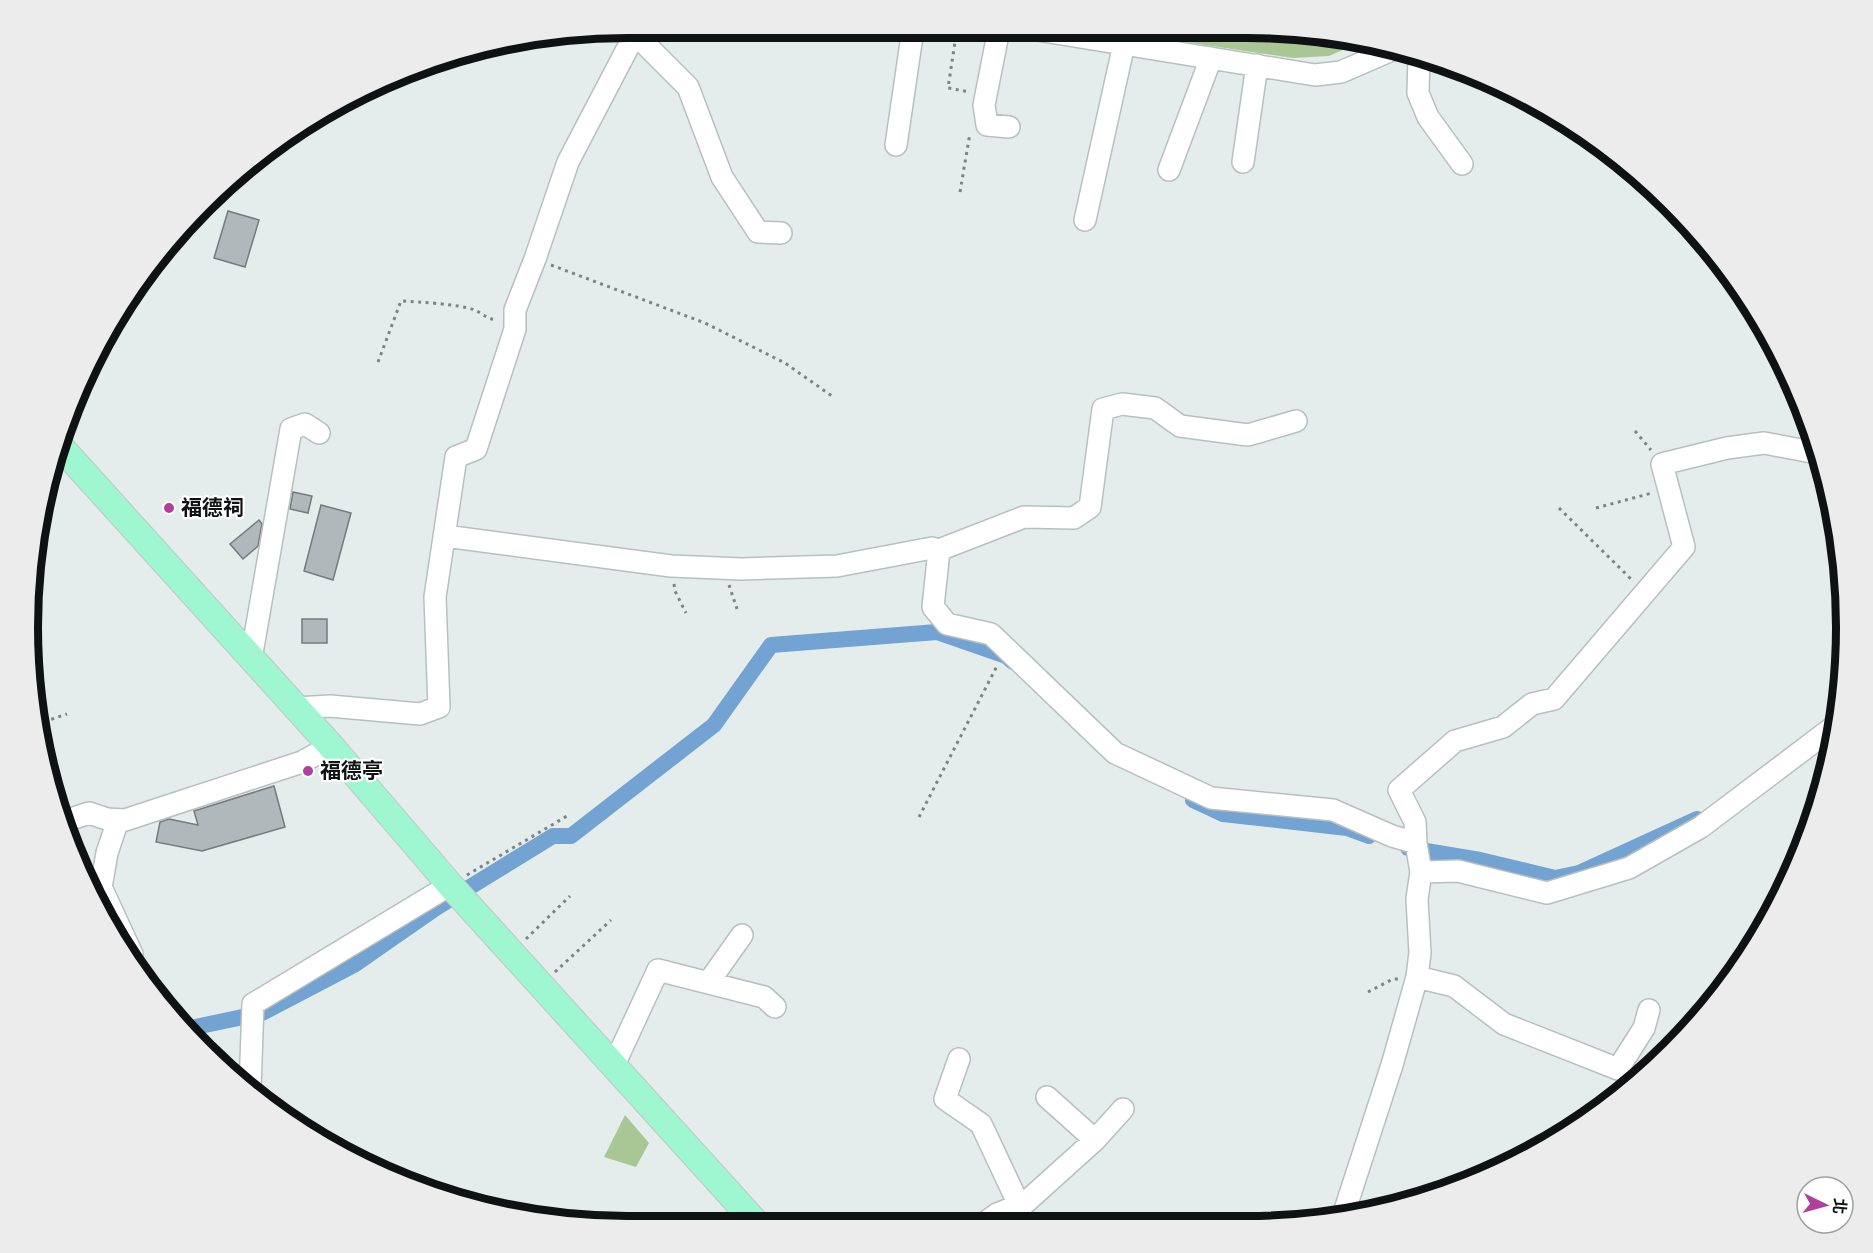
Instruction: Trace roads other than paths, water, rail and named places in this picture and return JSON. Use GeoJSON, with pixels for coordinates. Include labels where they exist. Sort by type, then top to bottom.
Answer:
{"type":"FeatureCollection","features":[{"type":"Feature","properties":{"kind":"main road"},"geometry":{"type":"LineString","coordinates":[[65,451],[332,746],[481,920],[750,1216]]}},
{"type":"Feature","properties":{"kind":"street"},"geometry":{"type":"LineString","coordinates":[[297,708],[330,706],[420,714],[439,707],[435,597],[456,457],[476,449],[515,329],[515,310],[536,259],[568,162],[633,38]]}},
{"type":"Feature","properties":{"kind":"street"},"geometry":{"type":"LineString","coordinates":[[641,38],[688,87],[722,177],[758,232],[781,233]]}},
{"type":"Feature","properties":{"kind":"street"},"geometry":{"type":"LineString","coordinates":[[896,145],[912,38]]}},
{"type":"Feature","properties":{"kind":"street"},"geometry":{"type":"LineString","coordinates":[[997,38],[984,105],[987,125],[1010,127]]}},
{"type":"Feature","properties":{"kind":"street"},"geometry":{"type":"LineString","coordinates":[[1099,38],[1315,75],[1341,72],[1382,54]]}},
{"type":"Feature","properties":{"kind":"street"},"geometry":{"type":"LineString","coordinates":[[1085,220],[1124,44]]}},
{"type":"Feature","properties":{"kind":"street"},"geometry":{"type":"LineString","coordinates":[[1169,170],[1211,58]]}},
{"type":"Feature","properties":{"kind":"street"},"geometry":{"type":"LineString","coordinates":[[1419,64],[1418,93],[1428,117],[1462,164]]}},
{"type":"Feature","properties":{"kind":"street"},"geometry":{"type":"LineString","coordinates":[[1243,162],[1257,65]]}},
{"type":"Feature","properties":{"kind":"street"},"geometry":{"type":"LineString","coordinates":[[445,536],[671,566],[723,568],[837,566],[932,548],[939,550],[1024,517],[1074,518],[1090,507],[1103,409],[1122,404],[1155,408],[1180,426],[1248,435],[1296,421]]}},
{"type":"Feature","properties":{"kind":"street"},"geometry":{"type":"LineString","coordinates":[[251,659],[291,429],[305,424],[319,433]]}},
{"type":"Feature","properties":{"kind":"street"},"geometry":{"type":"LineString","coordinates":[[1346,1206],[1392,1065],[1417,977],[1420,953],[1417,898],[1421,872],[1415,822],[1399,790],[1455,741],[1503,727],[1532,704],[1554,699],[1684,547],[1662,464],[1727,448],[1764,443],[1808,451]]}},
{"type":"Feature","properties":{"kind":"street"},"geometry":{"type":"LineString","coordinates":[[939,550],[933,607],[947,624],[992,634],[1115,753],[1211,798],[1333,810],[1392,836],[1416,843]]}},
{"type":"Feature","properties":{"kind":"street"},"geometry":{"type":"LineString","coordinates":[[1421,872],[1458,871],[1547,892],[1629,868],[1701,827],[1825,733]]}},
{"type":"Feature","properties":{"kind":"street"},"geometry":{"type":"LineString","coordinates":[[70,819],[89,813],[107,819],[125,820],[302,762],[332,746]]}},
{"type":"Feature","properties":{"kind":"street"},"geometry":{"type":"LineString","coordinates":[[117,923],[100,887],[107,853],[118,820]]}},
{"type":"Feature","properties":{"kind":"street"},"geometry":{"type":"LineString","coordinates":[[250,1079],[253,1004],[451,886]]}},
{"type":"Feature","properties":{"kind":"street"},"geometry":{"type":"LineString","coordinates":[[708,983],[742,935]]}},
{"type":"Feature","properties":{"kind":"street"},"geometry":{"type":"LineString","coordinates":[[615,1065],[658,970],[764,997],[775,1007]]}},
{"type":"Feature","properties":{"kind":"street"},"geometry":{"type":"LineString","coordinates":[[1417,977],[1454,986],[1504,1024],[1618,1069],[1644,1028],[1649,1010]]}},
{"type":"Feature","properties":{"kind":"street"},"geometry":{"type":"LineString","coordinates":[[959,1059],[945,1099],[981,1125],[1019,1206]]}},
{"type":"Feature","properties":{"kind":"street"},"geometry":{"type":"LineString","coordinates":[[1047,1097],[1095,1140]]}},
{"type":"Feature","properties":{"kind":"street"},"geometry":{"type":"LineString","coordinates":[[994,1216],[1025,1203],[1095,1140],[1123,1108]]}},
{"type":"Feature","properties":{"kind":"waterway"},"geometry":{"type":"LineString","coordinates":[[195,1027],[262,1013],[354,965],[436,908],[553,836],[571,836],[714,725],[771,645],[937,632],[1006,656],[1013,662]]}},
{"type":"Feature","properties":{"kind":"waterway"},"geometry":{"type":"LineString","coordinates":[[1193,800],[1223,814],[1347,828],[1369,836]]}},
{"type":"Feature","properties":{"kind":"waterway"},"geometry":{"type":"LineString","coordinates":[[1408,848],[1480,860],[1555,878],[1579,873],[1697,819]]}},
{"type":"Feature","properties":{"kind":"place","name":"福德祠"},"geometry":{"type":"Point","coordinates":[169,508]}},
{"type":"Feature","properties":{"kind":"place","name":"福德亭"},"geometry":{"type":"Point","coordinates":[308,771]}}]}
